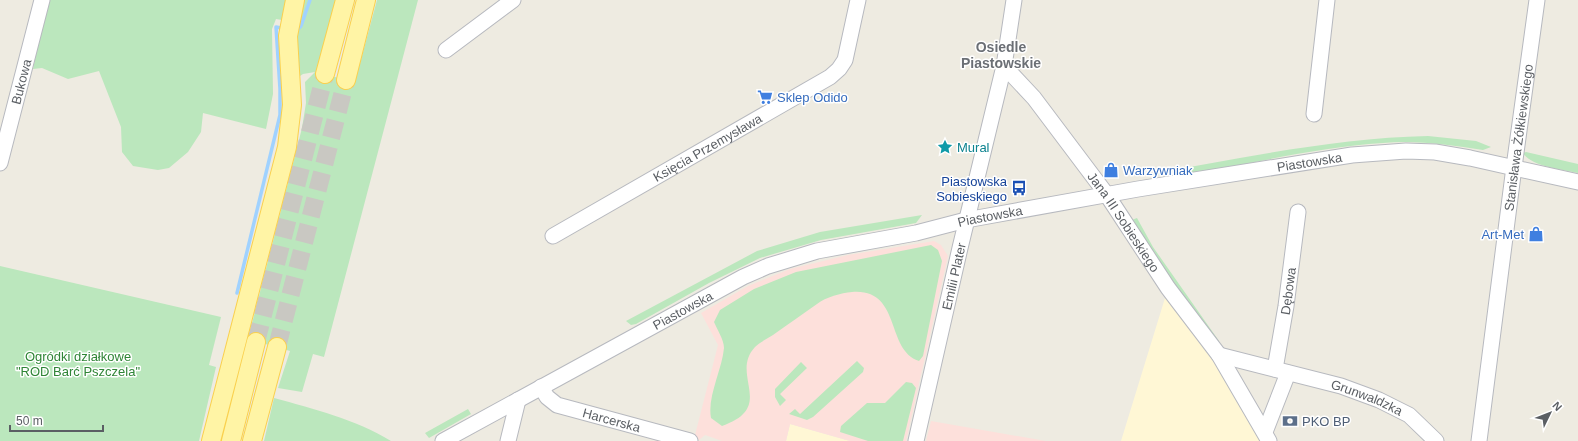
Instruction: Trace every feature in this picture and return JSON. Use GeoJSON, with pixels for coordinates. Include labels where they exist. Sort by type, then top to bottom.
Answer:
{"type":"FeatureCollection","features":[{"type":"Feature","properties":{"kind":"main road"},"geometry":{"type":"LineString","coordinates":[[210,441],[288,147],[292,105],[288,36],[295,0]]}},
{"type":"Feature","properties":{"kind":"main road"},"geometry":{"type":"LineString","coordinates":[[325,74],[345,0]]}},
{"type":"Feature","properties":{"kind":"main road"},"geometry":{"type":"LineString","coordinates":[[346,80],[366,0]]}},
{"type":"Feature","properties":{"kind":"main road"},"geometry":{"type":"LineString","coordinates":[[231,441],[256,342]]}},
{"type":"Feature","properties":{"kind":"main road"},"geometry":{"type":"LineString","coordinates":[[252,441],[277,347]]}},
{"type":"Feature","properties":{"kind":"street","name":"Bukowa"},"geometry":{"type":"LineString","coordinates":[[0,163],[42,0]]}},
{"type":"Feature","properties":{"kind":"street"},"geometry":{"type":"LineString","coordinates":[[446,50],[513,0]]}},
{"type":"Feature","properties":{"kind":"street","name":"Księcia Przemysława"},"geometry":{"type":"LineString","coordinates":[[554,236],[830,77],[846,60],[858,0]]}},
{"type":"Feature","properties":{"kind":"street"},"geometry":{"type":"LineString","coordinates":[[1004,66],[1014,0]]}},
{"type":"Feature","properties":{"kind":"street"},"geometry":{"type":"LineString","coordinates":[[1314,114],[1327,0]]}},
{"type":"Feature","properties":{"kind":"street","name":"Stanisława Żółkiewskiego"},"geometry":{"type":"LineString","coordinates":[[1479,441],[1514,167],[1538,0]]}},
{"type":"Feature","properties":{"kind":"street","name":"Jana III Sobieskiego"},"geometry":{"type":"LineString","coordinates":[[1004,66],[1034,98],[1107,195],[1168,288],[1219,355],[1267,436]]}},
{"type":"Feature","properties":{"kind":"street","name":"Emilii Plater"},"geometry":{"type":"LineString","coordinates":[[916,441],[966,220],[1004,66]]}},
{"type":"Feature","properties":{"kind":"street","name":"Piastowska"},"geometry":{"type":"LineString","coordinates":[[443,441],[743,277],[768,266],[817,250],[916,233],[966,220],[1107,195],[1380,152],[1436,152],[1514,167],[1578,182]]}},
{"type":"Feature","properties":{"kind":"street","name":"Dębowa"},"geometry":{"type":"LineString","coordinates":[[1282,371],[1286,306],[1298,212]]}},
{"type":"Feature","properties":{"kind":"street","name":"Grunwaldzka"},"geometry":{"type":"LineString","coordinates":[[1219,355],[1341,386],[1379,400],[1409,415],[1436,441]]}},
{"type":"Feature","properties":{"kind":"street"},"geometry":{"type":"LineString","coordinates":[[1267,436],[1282,371]]}},
{"type":"Feature","properties":{"kind":"street","name":"Harcerska"},"geometry":{"type":"LineString","coordinates":[[541,387],[547,397],[557,405],[690,441]]}},
{"type":"Feature","properties":{"kind":"street"},"geometry":{"type":"LineString","coordinates":[[508,441],[518,400]]}},
{"type":"Feature","properties":{"kind":"shaded area"},"geometry":{"type":"Polygon","coordinates":[[[934,241],[941,245],[948,256],[906,441],[850,441],[790,424],[786,441],[722,441],[705,435],[699,440],[694,439],[718,345],[701,313],[748,286],[790,269],[848,255],[934,241]]]}},
{"type":"Feature","properties":{"kind":"shaded area"},"geometry":{"type":"Polygon","coordinates":[[[1165,298],[1212,357],[1260,441],[1121,441],[1165,298]]]}},
{"type":"Feature","properties":{"kind":"shaded area"},"geometry":{"type":"Polygon","coordinates":[[[931,421],[1046,441],[926,441],[931,421]]]}},
{"type":"Feature","properties":{"kind":"shaded area"},"geometry":{"type":"Polygon","coordinates":[[[790,424],[850,441],[786,441],[790,424]]]}},
{"type":"Feature","properties":{"kind":"green space"},"geometry":{"type":"Polygon","coordinates":[[[48,0],[286,0],[282,20],[276,19],[272,29],[273,94],[266,129],[203,113],[201,132],[188,152],[169,168],[158,170],[133,166],[122,152],[121,127],[99,71],[68,79],[42,68],[33,69],[48,0]]]}},
{"type":"Feature","properties":{"kind":"green space"},"geometry":{"type":"Polygon","coordinates":[[[301,0],[337,0],[319,73],[355,82],[377,0],[418,0],[324,357],[313,354],[302,392],[278,388],[290,351],[248,339],[302,128],[306,103],[305,82],[315,72],[303,74],[297,78],[296,35],[301,0]]]}},
{"type":"Feature","properties":{"kind":"green space"},"geometry":{"type":"Polygon","coordinates":[[[1428,136],[1476,141],[1491,147],[1483,150],[1421,143],[1383,143],[1312,151],[1195,174],[1186,170],[1148,176],[1144,175],[1321,145],[1428,136]]]}},
{"type":"Feature","properties":{"kind":"green space"},"geometry":{"type":"Polygon","coordinates":[[[1526,152],[1578,164],[1578,173],[1556,169],[1532,161],[1523,153],[1526,152]]]}},
{"type":"Feature","properties":{"kind":"green space"},"geometry":{"type":"Polygon","coordinates":[[[922,215],[916,223],[821,240],[760,258],[709,283],[636,324],[631,325],[626,321],[757,251],[820,232],[922,215]]]}},
{"type":"Feature","properties":{"kind":"green space"},"geometry":{"type":"Polygon","coordinates":[[[1137,218],[1153,247],[1219,341],[1217,345],[1129,221],[1137,218]]]}},
{"type":"Feature","properties":{"kind":"green space"},"geometry":{"type":"Polygon","coordinates":[[[931,245],[938,250],[942,261],[923,356],[919,361],[908,355],[901,345],[892,321],[886,309],[879,300],[868,293],[852,292],[838,294],[821,302],[755,347],[748,358],[747,368],[750,400],[747,410],[738,418],[722,426],[711,418],[711,401],[724,348],[722,338],[714,322],[720,310],[754,289],[796,272],[931,245]]]}},
{"type":"Feature","properties":{"kind":"green space","name":"Ogródki działkowe \"ROD Barć Pszczela\""},"geometry":{"type":"Polygon","coordinates":[[[0,266],[221,317],[209,365],[216,367],[199,441],[0,441],[0,266]]]}},
{"type":"Feature","properties":{"kind":"green space"},"geometry":{"type":"Polygon","coordinates":[[[857,361],[864,368],[863,372],[813,417],[807,420],[789,414],[795,409],[800,414],[857,361]]]}},
{"type":"Feature","properties":{"kind":"green space"},"geometry":{"type":"Polygon","coordinates":[[[801,362],[807,368],[780,394],[786,400],[780,406],[775,397],[775,389],[801,362]]]}},
{"type":"Feature","properties":{"kind":"green space"},"geometry":{"type":"Polygon","coordinates":[[[906,382],[912,383],[916,388],[903,441],[868,441],[840,432],[841,426],[867,403],[885,403],[906,382]]]}},
{"type":"Feature","properties":{"kind":"green space"},"geometry":{"type":"Polygon","coordinates":[[[274,398],[349,421],[377,433],[391,441],[264,441],[274,398]]]}},
{"type":"Feature","properties":{"kind":"green space"},"geometry":{"type":"Polygon","coordinates":[[[468,409],[471,414],[429,438],[425,433],[468,409]]]}},
{"type":"Feature","properties":{"kind":"waterway"},"geometry":{"type":"LineString","coordinates":[[295,29],[298,29],[301,26],[310,0]]}},
{"type":"Feature","properties":{"kind":"waterway"},"geometry":{"type":"LineString","coordinates":[[237,293],[280,115],[276,27],[281,28]]}},
{"type":"Feature","properties":{"kind":"tunnel"},"geometry":{"type":"LineString","coordinates":[[256,342],[325,74]]}},
{"type":"Feature","properties":{"kind":"tunnel"},"geometry":{"type":"LineString","coordinates":[[277,347],[346,80]]}},
{"type":"Feature","properties":{"kind":"place","name":"Sklep Odido"},"geometry":{"type":"Point","coordinates":[765,97]}},
{"type":"Feature","properties":{"kind":"place","name":"Mural"},"geometry":{"type":"Point","coordinates":[945,147]}},
{"type":"Feature","properties":{"kind":"place","name":"Warzywniak"},"geometry":{"type":"Point","coordinates":[1111,170]}},
{"type":"Feature","properties":{"kind":"place","name":"Piastowska Sobieskiego"},"geometry":{"type":"Point","coordinates":[1019,188]}},
{"type":"Feature","properties":{"kind":"place","name":"Art-Met"},"geometry":{"type":"Point","coordinates":[1536,234]}},
{"type":"Feature","properties":{"kind":"place","name":"PKO BP"},"geometry":{"type":"Point","coordinates":[1290,421]}},
{"type":"Feature","properties":{"kind":"district","name":"Osiedle Piastowskie"},"geometry":{"type":"Point","coordinates":[1001,56]}}]}
